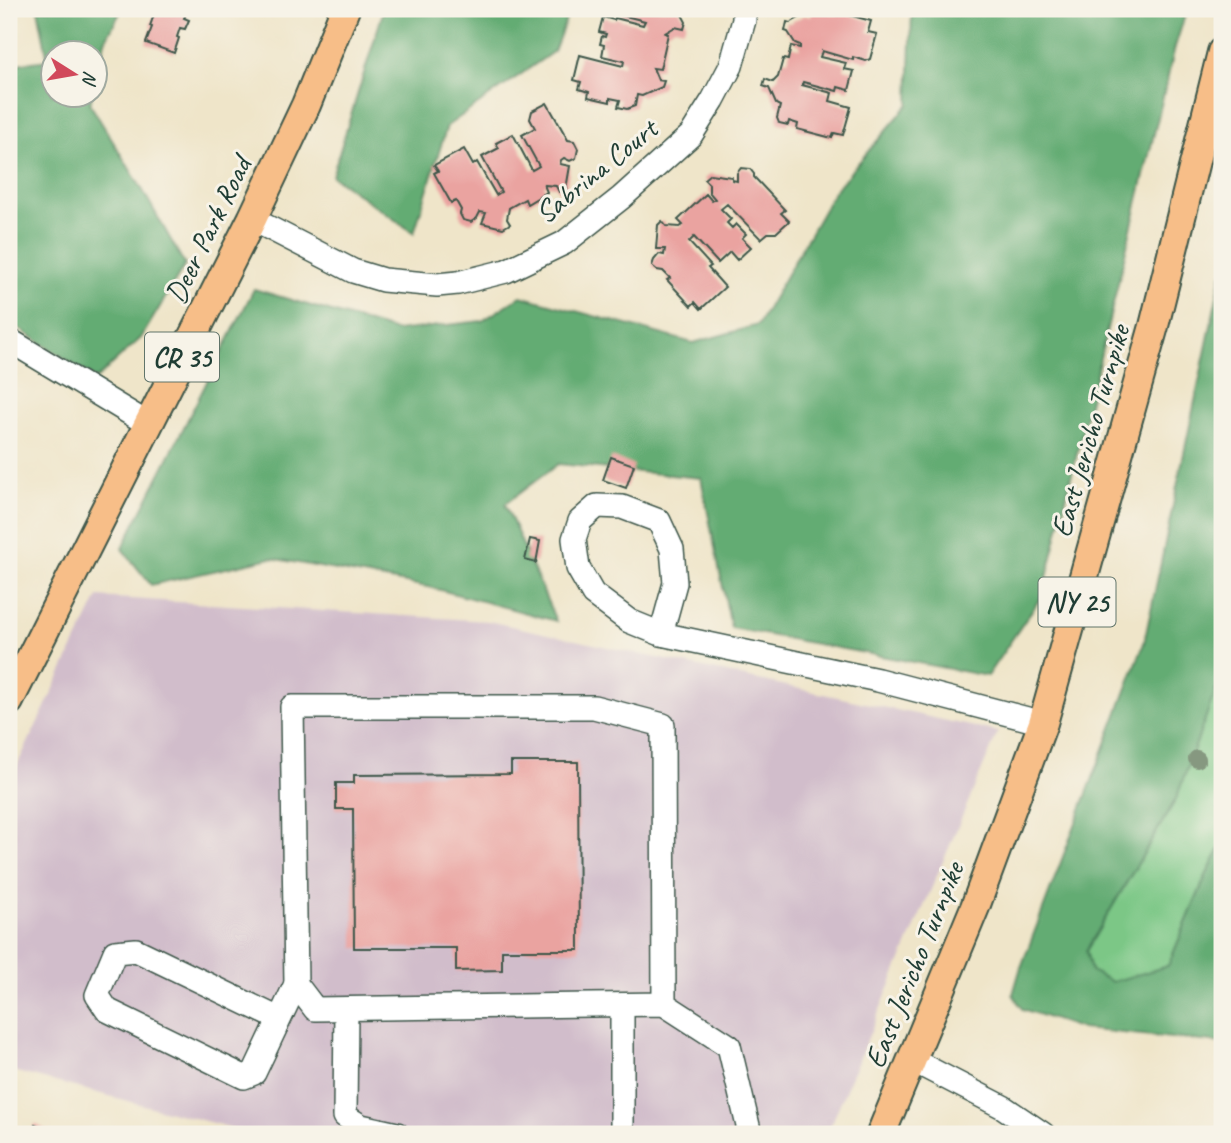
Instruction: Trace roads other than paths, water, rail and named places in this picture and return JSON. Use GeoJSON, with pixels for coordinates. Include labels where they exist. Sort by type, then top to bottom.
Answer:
{"type":"FeatureCollection","features":[{"type":"Feature","properties":{"kind":"main road","name":"Deer Park Road"},"geometry":{"type":"LineString","coordinates":[[9,701],[252,219],[306,105],[345,9]]}},
{"type":"Feature","properties":{"kind":"main road","name":"East Jericho Turnpike"},"geometry":{"type":"LineString","coordinates":[[881,1134],[975,907],[1044,723],[1154,326],[1222,52]]}},
{"type":"Feature","properties":{"kind":"street","name":"Sabrina Court"},"geometry":{"type":"LineString","coordinates":[[252,219],[353,271],[383,280],[438,285],[506,271],[564,243],[621,198],[691,135],[731,66],[744,20],[744,9]]}},
{"type":"Feature","properties":{"kind":"street"},"geometry":{"type":"LineString","coordinates":[[9,341],[148,424]]}},
{"type":"Feature","properties":{"kind":"street"},"geometry":{"type":"LineString","coordinates":[[661,634],[676,583],[672,549],[659,521],[622,506],[597,506],[580,521],[574,539],[578,568],[593,594],[629,621],[661,634],[878,680],[1044,723]]}},
{"type":"Feature","properties":{"kind":"street"},"geometry":{"type":"LineString","coordinates":[[279,1019],[136,950],[116,952],[97,995],[107,1010],[244,1077],[254,1073],[296,984],[292,707],[594,707],[663,725],[664,1004]]}},
{"type":"Feature","properties":{"kind":"street"},"geometry":{"type":"LineString","coordinates":[[296,984],[315,1009],[664,1004],[729,1046],[751,1134]]}},
{"type":"Feature","properties":{"kind":"street"},"geometry":{"type":"LineString","coordinates":[[622,1005],[622,1134]]}},
{"type":"Feature","properties":{"kind":"street"},"geometry":{"type":"LineString","coordinates":[[346,1009],[345,1116],[361,1126],[397,1134]]}},
{"type":"Feature","properties":{"kind":"street"},"geometry":{"type":"LineString","coordinates":[[912,1059],[1003,1107],[1043,1134]]}}]}
